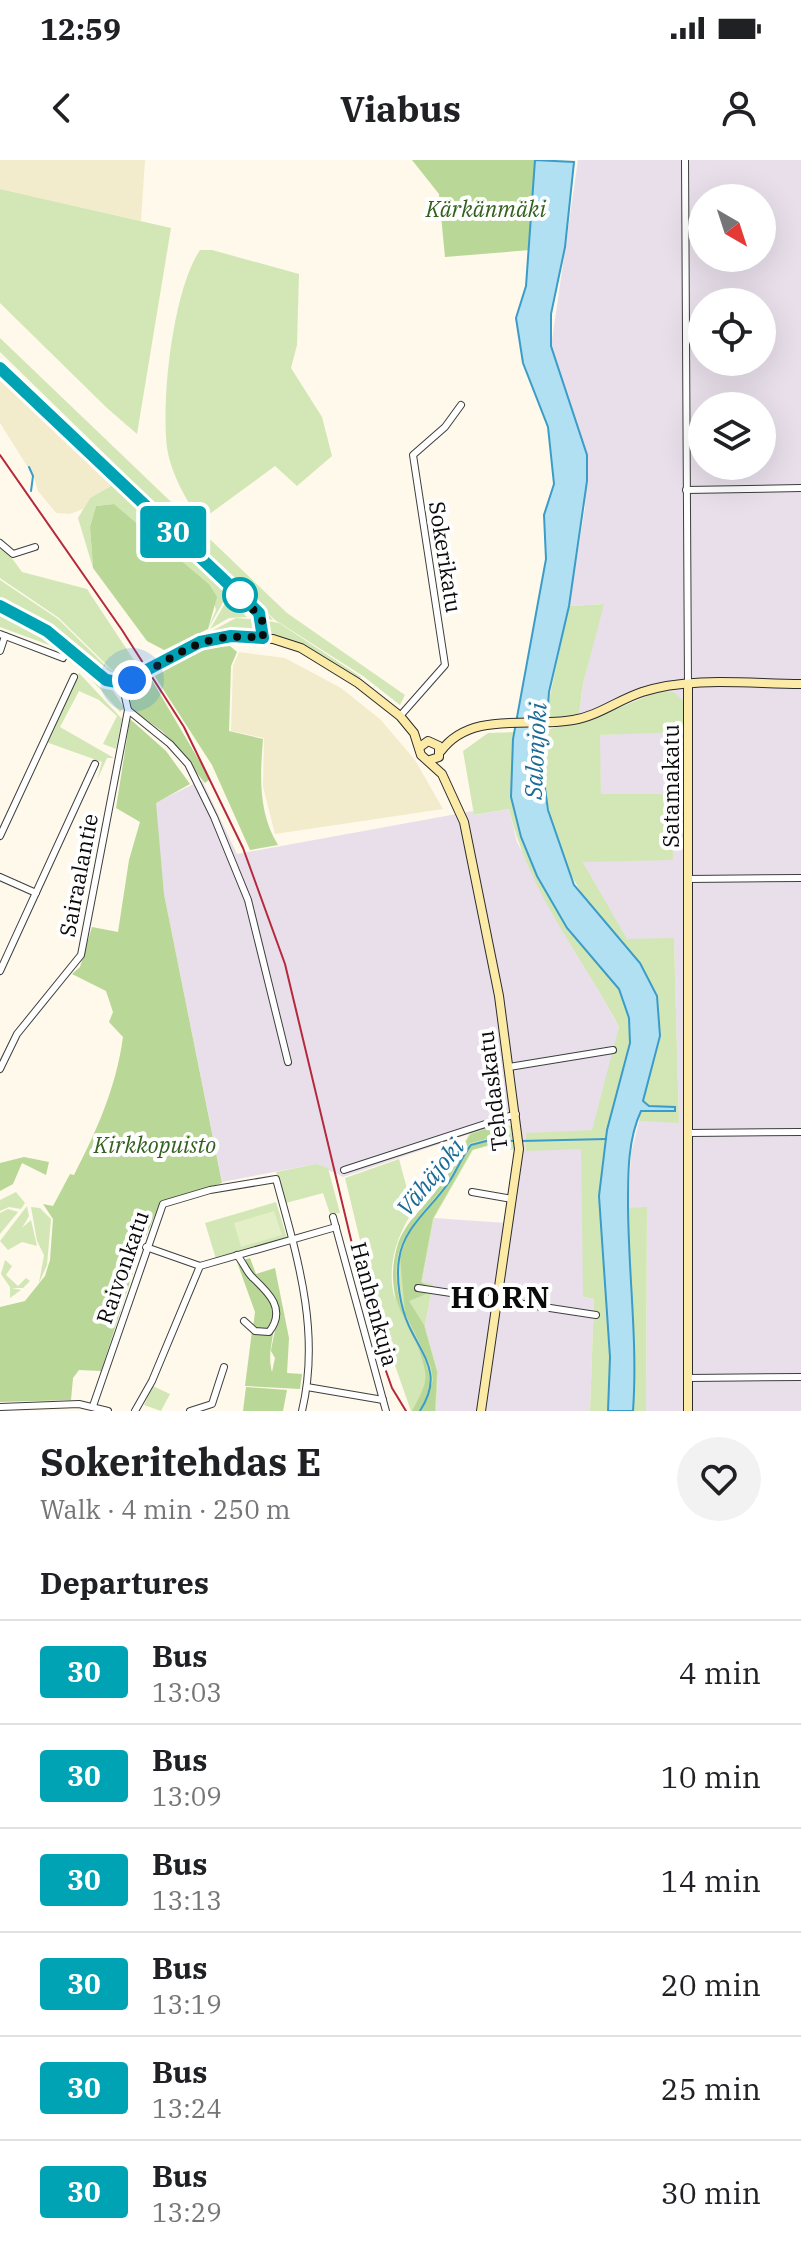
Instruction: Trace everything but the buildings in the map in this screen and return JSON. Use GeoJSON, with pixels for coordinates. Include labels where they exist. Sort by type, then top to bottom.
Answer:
{"type":"FeatureCollection","features":[{"type":"Feature","properties":{"kind":"street","name":"Satamakatu"},"geometry":{"type":"LineString","coordinates":[[685,160],[688,1411]]}},
{"type":"Feature","properties":{"kind":"street"},"geometry":{"type":"LineString","coordinates":[[0,368],[259,613],[268,639]]}},
{"type":"Feature","properties":{"kind":"street","name":"Sokerikatu"},"geometry":{"type":"LineString","coordinates":[[400,716],[445,665],[413,455],[445,427],[461,405]]}},
{"type":"Feature","properties":{"kind":"street"},"geometry":{"type":"LineString","coordinates":[[686,490],[801,488]]}},
{"type":"Feature","properties":{"kind":"street"},"geometry":{"type":"LineString","coordinates":[[0,543],[13,554],[35,547]]}},
{"type":"Feature","properties":{"kind":"street"},"geometry":{"type":"LineString","coordinates":[[0,606],[47,631],[106,680],[122,683],[209,640],[268,639],[322,660],[400,716],[414,733],[421,755],[436,756]]}},
{"type":"Feature","properties":{"kind":"street"},"geometry":{"type":"LineString","coordinates":[[0,651],[3,635],[63,658]]}},
{"type":"Feature","properties":{"kind":"street"},"geometry":{"type":"LineString","coordinates":[[0,836],[74,677]]}},
{"type":"Feature","properties":{"kind":"street"},"geometry":{"type":"LineString","coordinates":[[122,683],[128,710],[170,744],[188,764],[214,817],[248,900],[288,1062]]}},
{"type":"Feature","properties":{"kind":"street"},"geometry":{"type":"LineString","coordinates":[[420,747],[431,741],[449,740],[478,726],[581,719],[642,692],[688,685],[801,684]]}},
{"type":"Feature","properties":{"kind":"street","name":"Sairaalantie"},"geometry":{"type":"LineString","coordinates":[[0,1069],[17,1034],[81,955],[128,710]]}},
{"type":"Feature","properties":{"kind":"street"},"geometry":{"type":"LineString","coordinates":[[414,733],[431,741],[436,756]]}},
{"type":"Feature","properties":{"kind":"street"},"geometry":{"type":"LineString","coordinates":[[436,756],[449,740]]}},
{"type":"Feature","properties":{"kind":"street","name":"Tehdaskatu"},"geometry":{"type":"LineString","coordinates":[[436,756],[464,822],[475,865],[509,1067],[519,1147],[481,1411]]}},
{"type":"Feature","properties":{"kind":"street"},"geometry":{"type":"LineString","coordinates":[[0,971],[95,764]]}},
{"type":"Feature","properties":{"kind":"street"},"geometry":{"type":"LineString","coordinates":[[0,877],[36,893]]}},
{"type":"Feature","properties":{"kind":"street"},"geometry":{"type":"LineString","coordinates":[[688,879],[801,878]]}},
{"type":"Feature","properties":{"kind":"street"},"geometry":{"type":"LineString","coordinates":[[509,1067],[613,1050]]}},
{"type":"Feature","properties":{"kind":"street"},"geometry":{"type":"LineString","coordinates":[[344,1170],[516,1114]]}},
{"type":"Feature","properties":{"kind":"street"},"geometry":{"type":"LineString","coordinates":[[689,1133],[801,1132]]}},
{"type":"Feature","properties":{"kind":"street","name":"Raivonkatu"},"geometry":{"type":"LineString","coordinates":[[93,1406],[163,1204],[228,1187],[276,1179],[292,1240]]}},
{"type":"Feature","properties":{"kind":"street"},"geometry":{"type":"LineString","coordinates":[[472,1192],[512,1199]]}},
{"type":"Feature","properties":{"kind":"street","name":"Hanhenkuja"},"geometry":{"type":"LineString","coordinates":[[333,1217],[366,1349],[386,1411]]}},
{"type":"Feature","properties":{"kind":"street"},"geometry":{"type":"LineString","coordinates":[[146,1247],[200,1266],[336,1227]]}},
{"type":"Feature","properties":{"kind":"street"},"geometry":{"type":"LineString","coordinates":[[292,1240],[308,1310],[307,1387],[302,1411]]}},
{"type":"Feature","properties":{"kind":"street"},"geometry":{"type":"LineString","coordinates":[[237,1255],[255,1280],[267,1287],[276,1311],[269,1332],[255,1331],[244,1321]]}},
{"type":"Feature","properties":{"kind":"street"},"geometry":{"type":"LineString","coordinates":[[135,1411],[152,1381],[200,1266]]}},
{"type":"Feature","properties":{"kind":"street"},"geometry":{"type":"LineString","coordinates":[[418,1288],[596,1315]]}},
{"type":"Feature","properties":{"kind":"street"},"geometry":{"type":"LineString","coordinates":[[190,1411],[212,1404],[224,1367]]}},
{"type":"Feature","properties":{"kind":"street"},"geometry":{"type":"LineString","coordinates":[[688,1378],[801,1377]]}},
{"type":"Feature","properties":{"kind":"street"},"geometry":{"type":"LineString","coordinates":[[307,1387],[383,1400]]}},
{"type":"Feature","properties":{"kind":"street"},"geometry":{"type":"LineString","coordinates":[[0,1407],[93,1406],[108,1411]]}},
{"type":"Feature","properties":{"kind":"shaded area"},"geometry":{"type":"Polygon","coordinates":[[[0,160],[145,160],[141,221],[0,189],[0,160]]]}},
{"type":"Feature","properties":{"kind":"shaded area"},"geometry":{"type":"Polygon","coordinates":[[[578,160],[801,160],[801,1411],[646,1411],[647,1208],[628,1208],[631,1154],[639,1121],[679,1122],[674,939],[627,940],[583,862],[601,795],[599,735],[684,731],[683,701],[636,698],[594,718],[579,715],[583,684],[603,604],[569,606],[585,508],[587,456],[551,347],[578,160]]]}},
{"type":"Feature","properties":{"kind":"shaded area"},"geometry":{"type":"Polygon","coordinates":[[[0,376],[112,485],[90,498],[83,509],[70,514],[56,513],[38,491],[34,477],[0,423],[0,376]]]}},
{"type":"Feature","properties":{"kind":"shaded area"},"geometry":{"type":"Polygon","coordinates":[[[239,652],[285,658],[341,688],[380,719],[415,760],[443,809],[275,834],[263,787],[264,738],[231,731],[233,666],[239,652]]]}},
{"type":"Feature","properties":{"kind":"shaded area"},"geometry":{"type":"Polygon","coordinates":[[[202,780],[237,854],[473,811],[475,815],[509,809],[517,842],[619,1027],[583,1297],[594,1299],[590,1411],[436,1411],[438,1372],[425,1326],[433,1285],[422,1282],[434,1218],[506,1223],[516,1151],[513,1119],[343,1177],[316,1164],[222,1182],[164,894],[155,803],[202,780]]]}},
{"type":"Feature","properties":{"kind":"green space","name":"Kärkänmäki"},"geometry":{"type":"Polygon","coordinates":[[[412,160],[535,160],[530,250],[445,257],[439,194],[412,160]]]}},
{"type":"Feature","properties":{"kind":"green space"},"geometry":{"type":"Polygon","coordinates":[[[0,189],[171,228],[137,434],[0,303],[0,189]]]}},
{"type":"Feature","properties":{"kind":"green space"},"geometry":{"type":"Polygon","coordinates":[[[200,250],[212,250],[299,274],[297,345],[291,368],[322,417],[332,456],[297,486],[275,466],[200,521],[172,467],[167,448],[166,402],[176,317],[191,268],[200,250]]]}},
{"type":"Feature","properties":{"kind":"green space"},"geometry":{"type":"Polygon","coordinates":[[[0,338],[287,613],[405,695],[400,705],[363,676],[275,620],[0,352],[0,338]]]}},
{"type":"Feature","properties":{"kind":"green space"},"geometry":{"type":"Polygon","coordinates":[[[0,359],[273,620],[262,618],[0,365],[0,359]]]}},
{"type":"Feature","properties":{"kind":"green space"},"geometry":{"type":"Polygon","coordinates":[[[116,483],[220,582],[226,597],[208,629],[216,610],[209,584],[114,504],[96,506],[90,527],[93,568],[78,518],[90,498],[116,483]]]}},
{"type":"Feature","properties":{"kind":"green space"},"geometry":{"type":"Polygon","coordinates":[[[114,504],[209,584],[217,597],[208,629],[164,650],[147,641],[93,568],[90,527],[96,506],[114,504]]]}},
{"type":"Feature","properties":{"kind":"green space"},"geometry":{"type":"Polygon","coordinates":[[[0,542],[22,572],[87,589],[139,668],[119,676],[123,678],[119,681],[100,673],[107,667],[115,673],[59,618],[0,578],[0,542]]]}},
{"type":"Feature","properties":{"kind":"green space"},"geometry":{"type":"Polygon","coordinates":[[[0,580],[58,619],[106,666],[98,672],[70,646],[0,606],[0,580]]]}},
{"type":"Feature","properties":{"kind":"green space"},"geometry":{"type":"Polygon","coordinates":[[[227,600],[247,617],[229,618],[210,629],[227,600]]]}},
{"type":"Feature","properties":{"kind":"green space"},"geometry":{"type":"Polygon","coordinates":[[[604,604],[583,684],[579,715],[545,719],[569,606],[604,604]]]}},
{"type":"Feature","properties":{"kind":"green space"},"geometry":{"type":"Polygon","coordinates":[[[0,607],[70,649],[100,676],[124,708],[120,712],[91,679],[49,645],[0,627],[0,607]]]}},
{"type":"Feature","properties":{"kind":"green space"},"geometry":{"type":"Polygon","coordinates":[[[236,618],[261,620],[261,631],[230,630],[193,641],[236,618]]]}},
{"type":"Feature","properties":{"kind":"green space"},"geometry":{"type":"Polygon","coordinates":[[[263,620],[279,623],[361,677],[358,682],[311,653],[264,633],[263,620]]]}},
{"type":"Feature","properties":{"kind":"green space"},"geometry":{"type":"Polygon","coordinates":[[[230,646],[237,652],[231,666],[229,731],[263,739],[261,780],[264,807],[271,833],[278,845],[250,850],[212,765],[154,675],[202,649],[230,646]]]}},
{"type":"Feature","properties":{"kind":"green space"},"geometry":{"type":"Polygon","coordinates":[[[79,673],[122,719],[116,749],[103,744],[117,716],[99,700],[79,691],[60,727],[114,758],[107,758],[97,780],[102,762],[46,742],[79,673]]]}},
{"type":"Feature","properties":{"kind":"green space"},"geometry":{"type":"Polygon","coordinates":[[[150,677],[210,779],[205,783],[163,732],[129,707],[133,690],[150,677]]]}},
{"type":"Feature","properties":{"kind":"green space"},"geometry":{"type":"Polygon","coordinates":[[[657,692],[674,692],[683,701],[684,732],[600,735],[601,794],[672,794],[673,860],[583,862],[627,939],[674,938],[679,1123],[639,1121],[646,1085],[628,948],[591,909],[565,865],[544,792],[545,730],[594,718],[657,692]]]}},
{"type":"Feature","properties":{"kind":"green space","name":"Kirkkopuisto"},"geometry":{"type":"Polygon","coordinates":[[[130,719],[166,751],[190,784],[156,803],[164,894],[222,1183],[160,1203],[141,1248],[101,1371],[79,1370],[73,1378],[71,1400],[0,1402],[0,1307],[25,1301],[45,1276],[50,1260],[53,1219],[43,1204],[53,1206],[70,1174],[74,1175],[104,1108],[120,1056],[123,1037],[109,1022],[113,1012],[106,991],[72,974],[80,967],[92,927],[118,932],[129,860],[140,822],[116,808],[130,719]]]}},
{"type":"Feature","properties":{"kind":"green space"},"geometry":{"type":"Polygon","coordinates":[[[515,732],[511,797],[521,837],[537,876],[567,927],[619,989],[629,1018],[630,1043],[607,1130],[599,1196],[610,1357],[608,1411],[590,1411],[594,1299],[583,1297],[581,1149],[526,1151],[526,1133],[592,1130],[619,1027],[542,896],[518,840],[509,809],[474,815],[463,751],[488,733],[515,732]]]}},
{"type":"Feature","properties":{"kind":"green space"},"geometry":{"type":"Polygon","coordinates":[[[504,1122],[514,1128],[514,1150],[488,1146],[473,1150],[434,1218],[422,1282],[433,1284],[425,1326],[438,1372],[436,1411],[411,1411],[380,1323],[345,1178],[399,1159],[413,1211],[394,1254],[392,1288],[395,1299],[397,1249],[408,1227],[442,1181],[470,1133],[504,1122]]]}},
{"type":"Feature","properties":{"kind":"green space"},"geometry":{"type":"Polygon","coordinates":[[[504,1123],[509,1127],[510,1139],[490,1138],[470,1143],[448,1180],[402,1244],[398,1255],[397,1282],[405,1321],[394,1285],[393,1268],[400,1238],[443,1181],[471,1134],[504,1123]]]}},
{"type":"Feature","properties":{"kind":"green space"},"geometry":{"type":"Polygon","coordinates":[[[489,1141],[510,1142],[510,1147],[488,1145],[472,1150],[433,1218],[421,1282],[431,1288],[426,1294],[409,1301],[424,1325],[437,1372],[435,1411],[422,1411],[433,1380],[431,1367],[405,1313],[400,1257],[409,1232],[450,1181],[463,1156],[472,1146],[489,1141]]]}},
{"type":"Feature","properties":{"kind":"green space"},"geometry":{"type":"Polygon","coordinates":[[[24,1157],[49,1162],[46,1175],[22,1163],[13,1184],[0,1191],[0,1163],[24,1157]]]}},
{"type":"Feature","properties":{"kind":"green space"},"geometry":{"type":"Polygon","coordinates":[[[316,1164],[328,1168],[340,1213],[330,1214],[323,1193],[286,1203],[276,1172],[316,1164]]]}},
{"type":"Feature","properties":{"kind":"green space"},"geometry":{"type":"Polygon","coordinates":[[[16,1192],[25,1203],[21,1209],[9,1207],[0,1211],[0,1200],[16,1192]]]}},
{"type":"Feature","properties":{"kind":"green space"},"geometry":{"type":"Polygon","coordinates":[[[276,1202],[287,1238],[216,1259],[205,1223],[276,1202]]]}},
{"type":"Feature","properties":{"kind":"green space"},"geometry":{"type":"Polygon","coordinates":[[[27,1206],[29,1216],[22,1228],[31,1220],[37,1246],[22,1242],[8,1250],[0,1241],[27,1206]]]}},
{"type":"Feature","properties":{"kind":"green space"},"geometry":{"type":"Polygon","coordinates":[[[31,1207],[40,1208],[51,1219],[47,1265],[39,1283],[44,1255],[37,1241],[31,1207]]]}},
{"type":"Feature","properties":{"kind":"green space"},"geometry":{"type":"Polygon","coordinates":[[[647,1207],[646,1411],[633,1411],[628,1208],[647,1207]]]}},
{"type":"Feature","properties":{"kind":"green space"},"geometry":{"type":"Polygon","coordinates":[[[8,1209],[18,1212],[0,1234],[0,1213],[8,1209]]]}},
{"type":"Feature","properties":{"kind":"green space"},"geometry":{"type":"Polygon","coordinates":[[[274,1211],[282,1235],[241,1247],[234,1223],[274,1211]]]}},
{"type":"Feature","properties":{"kind":"green space"},"geometry":{"type":"Polygon","coordinates":[[[250,1258],[256,1274],[275,1268],[289,1338],[287,1373],[302,1374],[300,1389],[245,1386],[252,1331],[260,1332],[253,1328],[255,1312],[237,1262],[241,1261],[272,1299],[275,1318],[274,1327],[270,1354],[272,1372],[275,1358],[271,1351],[277,1320],[273,1296],[243,1260],[250,1258]]]}},
{"type":"Feature","properties":{"kind":"green space"},"geometry":{"type":"Polygon","coordinates":[[[5,1260],[12,1266],[6,1275],[18,1286],[26,1278],[30,1281],[23,1288],[12,1288],[21,1290],[10,1298],[10,1287],[1,1274],[5,1260]]]}},
{"type":"Feature","properties":{"kind":"green space"},"geometry":{"type":"Polygon","coordinates":[[[416,1342],[427,1368],[429,1388],[419,1411],[412,1411],[426,1376],[416,1342]]]}},
{"type":"Feature","properties":{"kind":"green space"},"geometry":{"type":"Polygon","coordinates":[[[153,1386],[170,1394],[161,1411],[144,1405],[153,1386]]]}},
{"type":"Feature","properties":{"kind":"green space"},"geometry":{"type":"Polygon","coordinates":[[[246,1387],[287,1390],[283,1411],[243,1411],[246,1387]]]}},
{"type":"Feature","properties":{"kind":"water","name":"Salonjoki"},"geometry":{"type":"Polygon","coordinates":[[[535,160],[574,162],[565,247],[551,314],[551,346],[587,455],[587,481],[569,606],[549,692],[543,774],[548,810],[574,885],[640,963],[657,996],[660,1036],[643,1101],[649,1106],[675,1107],[675,1111],[641,1111],[631,1144],[628,1228],[634,1359],[633,1411],[608,1411],[610,1357],[599,1196],[607,1130],[630,1043],[629,1018],[619,989],[567,928],[537,876],[521,837],[511,797],[513,739],[546,559],[544,515],[554,484],[548,427],[523,363],[516,318],[526,286],[535,160]]]}},
{"type":"Feature","properties":{"kind":"waterway"},"geometry":{"type":"LineString","coordinates":[[29,467],[33,476],[31,491]]}},
{"type":"Feature","properties":{"kind":"waterway","name":"Vähäjoki"},"geometry":{"type":"LineString","coordinates":[[521,1141],[606,1139]]}},
{"type":"Feature","properties":{"kind":"waterway","name":"Vähäjoki"},"geometry":{"type":"LineString","coordinates":[[420,1411],[427,1398],[431,1377],[401,1302],[398,1275],[402,1247],[412,1227],[449,1182],[471,1145],[490,1140],[514,1141]]}},
{"type":"Feature","properties":{"kind":"railway"},"geometry":{"type":"LineString","coordinates":[[0,455],[122,630],[184,727],[243,848],[285,964],[375,1340],[392,1388],[406,1411]]}},
{"type":"Feature","properties":{"kind":"bus line","name":"30"},"geometry":{"type":"LineString","coordinates":[[0,368],[259,613],[263,638],[231,636],[200,642],[171,655],[132,680],[112,682],[47,631],[0,606]]}},
{"type":"Feature","properties":{"kind":"district","name":"HORN"},"geometry":{"type":"Point","coordinates":[501,1296]}},
{"type":"Feature","properties":{"kind":"route"},"geometry":{"type":"LineString","coordinates":[[132,680],[171,655],[200,642],[231,636],[263,638],[259,613],[240,595]]}}]}
